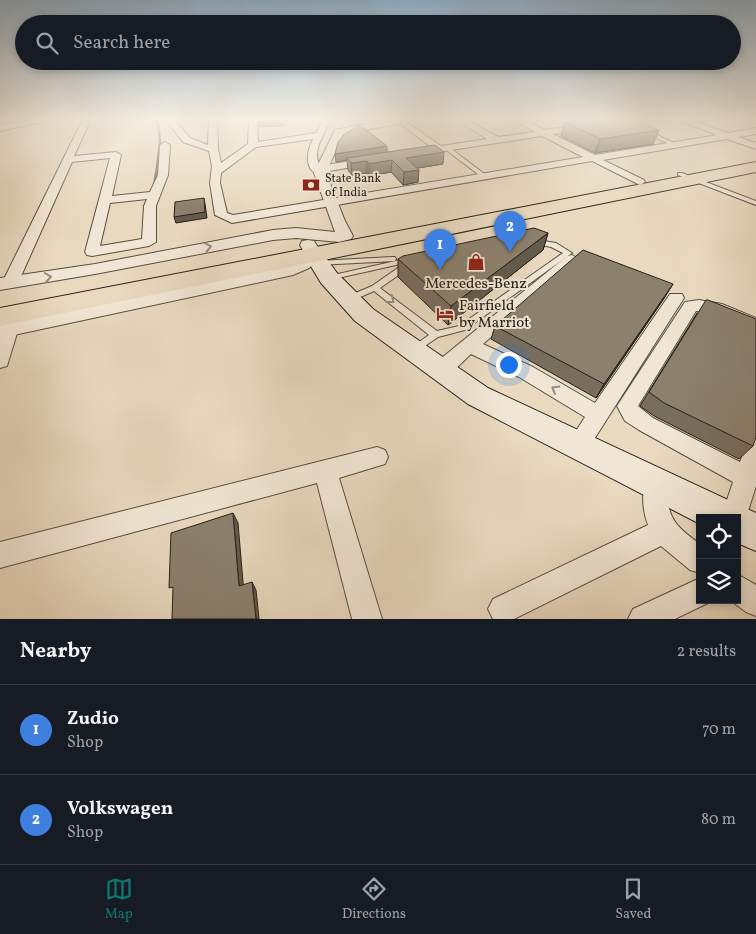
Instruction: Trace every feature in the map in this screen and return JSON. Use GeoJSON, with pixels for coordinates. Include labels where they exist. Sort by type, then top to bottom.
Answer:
{"type":"FeatureCollection","features":[{"type":"Feature","properties":{"kind":"main road"},"geometry":{"type":"LineString","coordinates":[[3,326],[317,260],[687,177],[756,159]]}},
{"type":"Feature","properties":{"kind":"main road"},"geometry":{"type":"LineString","coordinates":[[3,288],[317,260],[342,236],[640,182],[756,167]]}},
{"type":"Feature","properties":{"kind":"main road"},"geometry":{"type":"LineString","coordinates":[[317,260],[370,321],[424,343],[440,370],[478,396],[718,514]]}},
{"type":"Feature","properties":{"kind":"main road"},"geometry":{"type":"LineString","coordinates":[[741,525],[756,532]]}},
{"type":"Feature","properties":{"kind":"street"},"geometry":{"type":"LineString","coordinates":[[3,288],[72,148]]}},
{"type":"Feature","properties":{"kind":"street"},"geometry":{"type":"LineString","coordinates":[[66,160],[116,155],[92,252],[148,242],[150,206],[163,175],[165,148]]}},
{"type":"Feature","properties":{"kind":"street"},"geometry":{"type":"LineString","coordinates":[[210,148],[214,149],[215,183],[221,215],[226,218],[238,219],[658,148]]}},
{"type":"Feature","properties":{"kind":"street"},"geometry":{"type":"LineString","coordinates":[[216,172],[249,148]]}},
{"type":"Feature","properties":{"kind":"street"},"geometry":{"type":"LineString","coordinates":[[313,148],[310,154],[312,166],[321,171],[380,158]]}},
{"type":"Feature","properties":{"kind":"street"},"geometry":{"type":"LineString","coordinates":[[3,288],[273,235],[296,233],[342,236],[321,171],[332,148]]}},
{"type":"Feature","properties":{"kind":"street"},"geometry":{"type":"LineString","coordinates":[[405,154],[450,148]]}},
{"type":"Feature","properties":{"kind":"street"},"geometry":{"type":"LineString","coordinates":[[574,148],[640,182]]}},
{"type":"Feature","properties":{"kind":"street"},"geometry":{"type":"LineString","coordinates":[[104,200],[154,196]]}},
{"type":"Feature","properties":{"kind":"street"},"geometry":{"type":"LineString","coordinates":[[440,370],[572,258]]}},
{"type":"Feature","properties":{"kind":"street"},"geometry":{"type":"LineString","coordinates":[[578,445],[676,298]]}},
{"type":"Feature","properties":{"kind":"street"},"geometry":{"type":"LineString","coordinates":[[747,476],[646,424],[632,415],[627,406],[692,306],[700,304],[756,325]]}},
{"type":"Feature","properties":{"kind":"street"},"geometry":{"type":"LineString","coordinates":[[0,361],[3,326]]}},
{"type":"Feature","properties":{"kind":"street"},"geometry":{"type":"LineString","coordinates":[[469,345],[526,372],[597,414]]}},
{"type":"Feature","properties":{"kind":"street"},"geometry":{"type":"LineString","coordinates":[[735,514],[756,448]]}},
{"type":"Feature","properties":{"kind":"street"},"geometry":{"type":"LineString","coordinates":[[0,555],[156,513],[378,457]]}},
{"type":"Feature","properties":{"kind":"street"},"geometry":{"type":"LineString","coordinates":[[325,471],[367,619]]}},
{"type":"Feature","properties":{"kind":"street"},"geometry":{"type":"LineString","coordinates":[[656,483],[657,519],[663,531],[699,559]]}},
{"type":"Feature","properties":{"kind":"street"},"geometry":{"type":"LineString","coordinates":[[503,609],[663,531]]}},
{"type":"Feature","properties":{"kind":"street"},"geometry":{"type":"LineString","coordinates":[[741,591],[756,602]]}},
{"type":"Feature","properties":{"kind":"street"},"geometry":{"type":"LineString","coordinates":[[643,619],[696,594]]}},
{"type":"Feature","properties":{"kind":"lane"},"geometry":{"type":"LineString","coordinates":[[443,149],[485,177]]}},
{"type":"Feature","properties":{"kind":"lane"},"geometry":{"type":"LineString","coordinates":[[687,177],[756,203]]}},
{"type":"Feature","properties":{"kind":"lane"},"geometry":{"type":"LineString","coordinates":[[375,288],[424,343],[462,328],[568,254],[553,245],[524,238]]}},
{"type":"Feature","properties":{"kind":"lane"},"geometry":{"type":"LineString","coordinates":[[317,260],[417,258]]}},
{"type":"Feature","properties":{"kind":"lane"},"geometry":{"type":"LineString","coordinates":[[317,260],[417,258]]}},
{"type":"Feature","properties":{"kind":"lane"},"geometry":{"type":"LineString","coordinates":[[349,299],[375,288],[417,258]]}},
{"type":"Feature","properties":{"kind":"building"},"geometry":{"type":"Polygon","coordinates":[[[337,148],[375,148],[335,154],[337,148]]]}},
{"type":"Feature","properties":{"kind":"building"},"geometry":{"type":"Polygon","coordinates":[[[415,148],[439,148],[444,152],[406,158],[419,170],[404,172],[392,160],[369,164],[367,161],[351,163],[347,158],[415,148]]]}},
{"type":"Feature","properties":{"kind":"building"},"geometry":{"type":"Polygon","coordinates":[[[204,198],[205,212],[174,217],[175,202],[204,198]]]}},
{"type":"Feature","properties":{"kind":"building"},"geometry":{"type":"Polygon","coordinates":[[[534,228],[548,233],[451,306],[398,259],[403,256],[534,228]]]}},
{"type":"Feature","properties":{"kind":"building"},"geometry":{"type":"Polygon","coordinates":[[[583,250],[673,284],[604,384],[495,326],[583,250]]]}},
{"type":"Feature","properties":{"kind":"building"},"geometry":{"type":"Polygon","coordinates":[[[706,300],[756,319],[756,437],[753,446],[664,403],[649,392],[706,300]]]}},
{"type":"Feature","properties":{"kind":"building"},"geometry":{"type":"Polygon","coordinates":[[[233,513],[239,586],[252,582],[256,619],[172,619],[173,587],[169,588],[171,533],[233,513]]]}},
{"type":"Feature","properties":{"kind":"waterway"},"geometry":{"type":"LineString","coordinates":[[156,175],[159,148]]}},
{"type":"Feature","properties":{"kind":"waterway"},"geometry":{"type":"LineString","coordinates":[[155,182],[156,174]]}},
{"type":"Feature","properties":{"kind":"place","name":"State Bank of India"},"geometry":{"type":"Point","coordinates":[311,185]}},
{"type":"Feature","properties":{"kind":"place","name":"Volkswagen"},"geometry":{"type":"Point","coordinates":[510,252]}},
{"type":"Feature","properties":{"kind":"place","name":"Mercedes-Benz"},"geometry":{"type":"Point","coordinates":[476,262]}},
{"type":"Feature","properties":{"kind":"place","name":"Zudio"},"geometry":{"type":"Point","coordinates":[440,270]}},
{"type":"Feature","properties":{"kind":"place","name":"Fairfield by Marriot"},"geometry":{"type":"Point","coordinates":[445,314]}}]}
